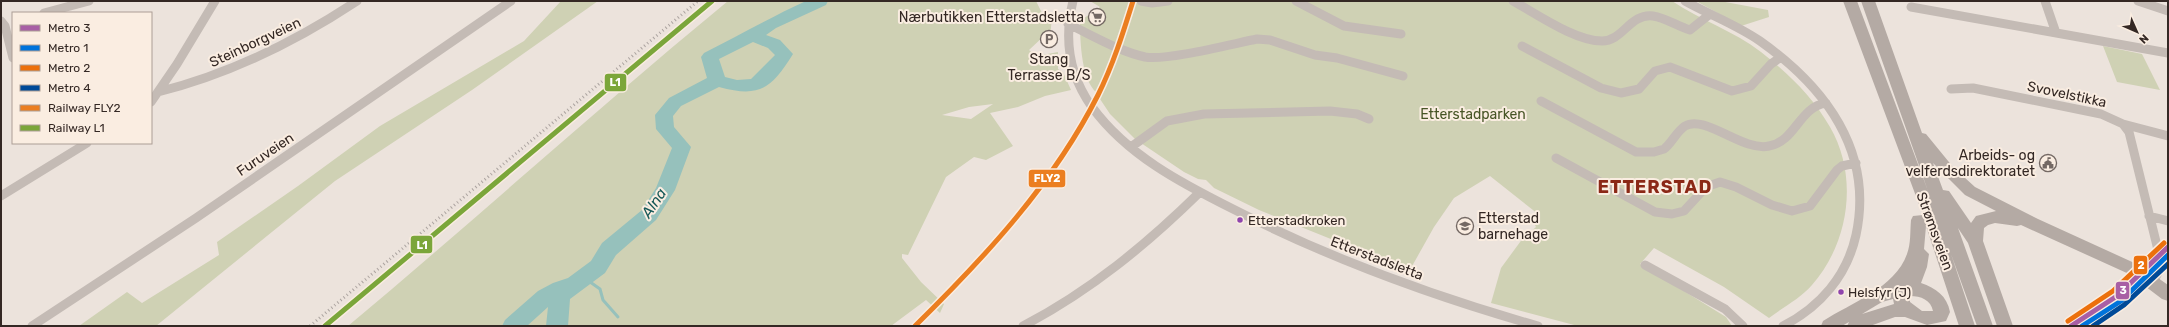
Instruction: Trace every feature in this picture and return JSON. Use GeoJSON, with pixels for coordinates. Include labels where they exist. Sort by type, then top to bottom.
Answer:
{"type":"FeatureCollection","features":[{"type":"Feature","properties":{"kind":"highway","name":"Strømsveien"},"geometry":{"type":"LineString","coordinates":[[1850,1],[1909,162],[1932,219],[1967,326]]}},
{"type":"Feature","properties":{"kind":"highway","name":"Strømsveien"},"geometry":{"type":"LineString","coordinates":[[1868,1],[1911,124],[1970,282],[1984,326]]}},
{"type":"Feature","properties":{"kind":"highway"},"geometry":{"type":"LineString","coordinates":[[1911,124],[1948,172],[1960,184],[1979,196],[2032,223],[2135,270],[2156,275],[2168,294]]}},
{"type":"Feature","properties":{"kind":"highway"},"geometry":{"type":"LineString","coordinates":[[1909,162],[1919,220],[1922,248],[1919,267],[1900,298],[1929,320]]}},
{"type":"Feature","properties":{"kind":"highway"},"geometry":{"type":"LineString","coordinates":[[1927,167],[1975,241],[2005,326]]}},
{"type":"Feature","properties":{"kind":"highway"},"geometry":{"type":"LineString","coordinates":[[1975,241],[1976,230],[1981,221],[1986,219],[2000,217],[2032,223]]}},
{"type":"Feature","properties":{"kind":"highway"},"geometry":{"type":"LineString","coordinates":[[1829,326],[1879,296],[1898,280],[1911,264],[1916,249],[1919,220]]}},
{"type":"Feature","properties":{"kind":"highway"},"geometry":{"type":"LineString","coordinates":[[1855,326],[1890,310],[1929,320],[1942,312],[1939,302],[1928,293],[1906,290],[1879,296]]}},
{"type":"Feature","properties":{"kind":"street"},"geometry":{"type":"LineString","coordinates":[[48,12],[89,1]]}},
{"type":"Feature","properties":{"kind":"street"},"geometry":{"type":"LineString","coordinates":[[152,101],[214,1]]}},
{"type":"Feature","properties":{"kind":"street","name":"Steinborgveien"},"geometry":{"type":"LineString","coordinates":[[158,92],[191,84],[259,57],[325,22],[357,1]]}},
{"type":"Feature","properties":{"kind":"street","name":"Furuveien"},"geometry":{"type":"LineString","coordinates":[[32,326],[87,292],[286,157],[356,107],[486,20],[511,1]]}},
{"type":"Feature","properties":{"kind":"street","name":"Etterstadsletta"},"geometry":{"type":"LineString","coordinates":[[1073,1],[1068,24],[1069,54],[1079,85],[1104,121],[1131,147],[1158,167],[1200,192],[1283,235],[1330,256],[1424,291],[1538,326]]}},
{"type":"Feature","properties":{"kind":"street"},"geometry":{"type":"LineString","coordinates":[[1141,1],[1152,3],[1168,1]]}},
{"type":"Feature","properties":{"kind":"street"},"geometry":{"type":"LineString","coordinates":[[1296,1],[1344,26],[1401,34]]}},
{"type":"Feature","properties":{"kind":"street"},"geometry":{"type":"LineString","coordinates":[[1513,1],[1586,37],[1603,41],[1616,38],[1636,18],[1647,16],[1690,30],[1696,27],[1710,14]]}},
{"type":"Feature","properties":{"kind":"street"},"geometry":{"type":"LineString","coordinates":[[1685,1],[1745,32],[1781,57],[1807,80],[1826,102],[1848,137],[1856,164],[1862,201],[1858,233],[1852,251],[1838,278],[1824,297],[1801,316],[1783,326]]}},
{"type":"Feature","properties":{"kind":"street"},"geometry":{"type":"LineString","coordinates":[[2045,1],[2056,33]]}},
{"type":"Feature","properties":{"kind":"street"},"geometry":{"type":"LineString","coordinates":[[2138,1],[2168,11]]}},
{"type":"Feature","properties":{"kind":"street"},"geometry":{"type":"LineString","coordinates":[[1911,7],[2168,53]]}},
{"type":"Feature","properties":{"kind":"street"},"geometry":{"type":"LineString","coordinates":[[12,21],[2,22],[12,55]]}},
{"type":"Feature","properties":{"kind":"street"},"geometry":{"type":"LineString","coordinates":[[1068,24],[1126,50],[1146,57],[1166,56],[1257,39],[1270,40],[1310,53],[1403,76]]}},
{"type":"Feature","properties":{"kind":"street"},"geometry":{"type":"LineString","coordinates":[[1522,46],[1601,88],[1621,93],[1639,90],[1655,71],[1670,67],[1732,91],[1751,86],[1771,64],[1781,57]]}},
{"type":"Feature","properties":{"kind":"street","name":"Svovelstikka"},"geometry":{"type":"LineString","coordinates":[[1951,89],[1973,88],[2101,114],[2123,124],[2168,136]]}},
{"type":"Feature","properties":{"kind":"street"},"geometry":{"type":"LineString","coordinates":[[1541,101],[1636,152],[1652,152],[1664,148],[1684,126],[1694,123],[1710,127],[1749,144],[1766,148],[1781,142],[1812,105],[1826,102]]}},
{"type":"Feature","properties":{"kind":"street"},"geometry":{"type":"LineString","coordinates":[[1131,147],[1167,121],[1204,114],[1330,111],[1357,114],[1369,119]]}},
{"type":"Feature","properties":{"kind":"street"},"geometry":{"type":"LineString","coordinates":[[2123,124],[2129,132],[2160,258],[2156,275]]}},
{"type":"Feature","properties":{"kind":"street"},"geometry":{"type":"LineString","coordinates":[[1,196],[80,145]]}},
{"type":"Feature","properties":{"kind":"street"},"geometry":{"type":"LineString","coordinates":[[1556,158],[1655,212],[1672,214],[1684,211],[1706,187],[1720,182],[1736,187],[1772,205],[1792,211],[1810,206],[1837,170],[1842,166],[1856,164]]}},
{"type":"Feature","properties":{"kind":"street"},"geometry":{"type":"LineString","coordinates":[[1023,326],[1064,303],[1107,275],[1151,238],[1200,192]]}},
{"type":"Feature","properties":{"kind":"street"},"geometry":{"type":"LineString","coordinates":[[2149,216],[2168,221]]}},
{"type":"Feature","properties":{"kind":"street"},"geometry":{"type":"LineString","coordinates":[[1645,265],[1725,310],[1743,326]]}},
{"type":"Feature","properties":{"kind":"green space"},"geometry":{"type":"Polygon","coordinates":[[[561,1],[598,1],[472,90],[335,181],[156,326],[79,326],[127,292],[142,303],[219,255],[217,242],[298,186],[380,126],[524,41],[561,1]]]}},
{"type":"Feature","properties":{"kind":"green space"},"geometry":{"type":"Polygon","coordinates":[[[728,1],[1036,1],[1042,13],[1052,18],[1050,36],[1044,36],[1029,50],[1037,56],[1058,52],[1058,69],[1063,72],[1071,90],[1045,96],[1018,107],[990,113],[1013,146],[986,160],[974,157],[946,177],[908,255],[902,254],[902,258],[921,282],[944,304],[940,313],[926,300],[891,326],[348,326],[585,122],[728,1]],[[993,104],[969,107],[942,115],[971,119],[993,104]]]}},
{"type":"Feature","properties":{"kind":"green space","name":"Etterstadparken"},"geometry":{"type":"Polygon","coordinates":[[[1090,1],[1672,1],[1740,38],[1761,52],[1781,68],[1816,106],[1830,127],[1839,146],[1845,167],[1847,188],[1846,209],[1842,230],[1825,268],[1808,290],[1769,318],[1724,287],[1654,248],[1640,264],[1726,317],[1732,326],[1578,326],[1491,303],[1501,268],[1523,238],[1536,227],[1532,219],[1538,214],[1490,176],[1454,198],[1434,227],[1411,268],[1378,258],[1259,210],[1214,188],[1206,180],[1198,179],[1184,172],[1135,139],[1110,114],[1100,99],[1100,95],[1094,90],[1089,82],[1085,72],[1081,50],[1080,21],[1100,7],[1090,1]]]}},
{"type":"Feature","properties":{"kind":"green space"},"geometry":{"type":"Polygon","coordinates":[[[1696,1],[1720,1],[1768,10],[1769,17],[1741,26],[1696,1]]]}},
{"type":"Feature","properties":{"kind":"green space"},"geometry":{"type":"Polygon","coordinates":[[[2103,46],[2142,54],[2160,90],[2117,82],[2103,46]]]}},
{"type":"Feature","properties":{"kind":"waterway","name":"Alna"},"geometry":{"type":"LineString","coordinates":[[752,36],[770,24],[820,1]]}},
{"type":"Feature","properties":{"kind":"waterway","name":"Alna"},"geometry":{"type":"LineString","coordinates":[[717,81],[737,86],[756,85],[774,68],[784,54],[774,44],[752,36]]}},
{"type":"Feature","properties":{"kind":"waterway","name":"Alna"},"geometry":{"type":"LineString","coordinates":[[717,81],[710,57],[752,36]]}},
{"type":"Feature","properties":{"kind":"waterway","name":"Alna"},"geometry":{"type":"LineString","coordinates":[[557,326],[560,295],[598,267],[609,249],[649,215],[665,190],[682,147],[665,129],[664,115],[675,102],[717,81]]}},
{"type":"Feature","properties":{"kind":"waterway"},"geometry":{"type":"LineString","coordinates":[[583,277],[600,289],[603,300],[618,317]]}},
{"type":"Feature","properties":{"kind":"waterway"},"geometry":{"type":"LineString","coordinates":[[513,326],[545,297],[568,286]]}},
{"type":"Feature","properties":{"kind":"railway"},"geometry":{"type":"LineString","coordinates":[[310,326],[698,1]]}},
{"type":"Feature","properties":{"kind":"metro line","name":"2"},"geometry":{"type":"LineString","coordinates":[[2068,321],[2113,291],[2164,243]]}},
{"type":"Feature","properties":{"kind":"metro line","name":"3"},"geometry":{"type":"LineString","coordinates":[[2071,326],[2117,296],[2168,247]]}},
{"type":"Feature","properties":{"kind":"metro line","name":"1"},"geometry":{"type":"LineString","coordinates":[[2082,326],[2121,301],[2168,255]]}},
{"type":"Feature","properties":{"kind":"metro line","name":"4"},"geometry":{"type":"LineString","coordinates":[[2093,326],[2124,305],[2168,264]]}},
{"type":"Feature","properties":{"kind":"rail line","name":"L1"},"geometry":{"type":"LineString","coordinates":[[325,326],[712,1]]}},
{"type":"Feature","properties":{"kind":"rail line","name":"FLY2"},"geometry":{"type":"LineString","coordinates":[[915,326],[993,246],[1017,218],[1061,159],[1098,95],[1117,49],[1133,1]]}},
{"type":"Feature","properties":{"kind":"place","name":"Nærbutikken Etterstadsletta"},"geometry":{"type":"Point","coordinates":[1097,17]}},
{"type":"Feature","properties":{"kind":"place","name":"Stang Terrasse B/S"},"geometry":{"type":"Point","coordinates":[1049,39]}},
{"type":"Feature","properties":{"kind":"place","name":"Arbeids- og velferdsdirektoratet"},"geometry":{"type":"Point","coordinates":[2048,163]}},
{"type":"Feature","properties":{"kind":"place","name":"Etterstadkroken"},"geometry":{"type":"Point","coordinates":[1240,220]}},
{"type":"Feature","properties":{"kind":"place","name":"Etterstad barnehage"},"geometry":{"type":"Point","coordinates":[1465,226]}},
{"type":"Feature","properties":{"kind":"place","name":"Helsfyr (J)"},"geometry":{"type":"Point","coordinates":[1841,292]}},
{"type":"Feature","properties":{"kind":"district","name":"ETTERSTAD"},"geometry":{"type":"Point","coordinates":[1655,187]}}]}
